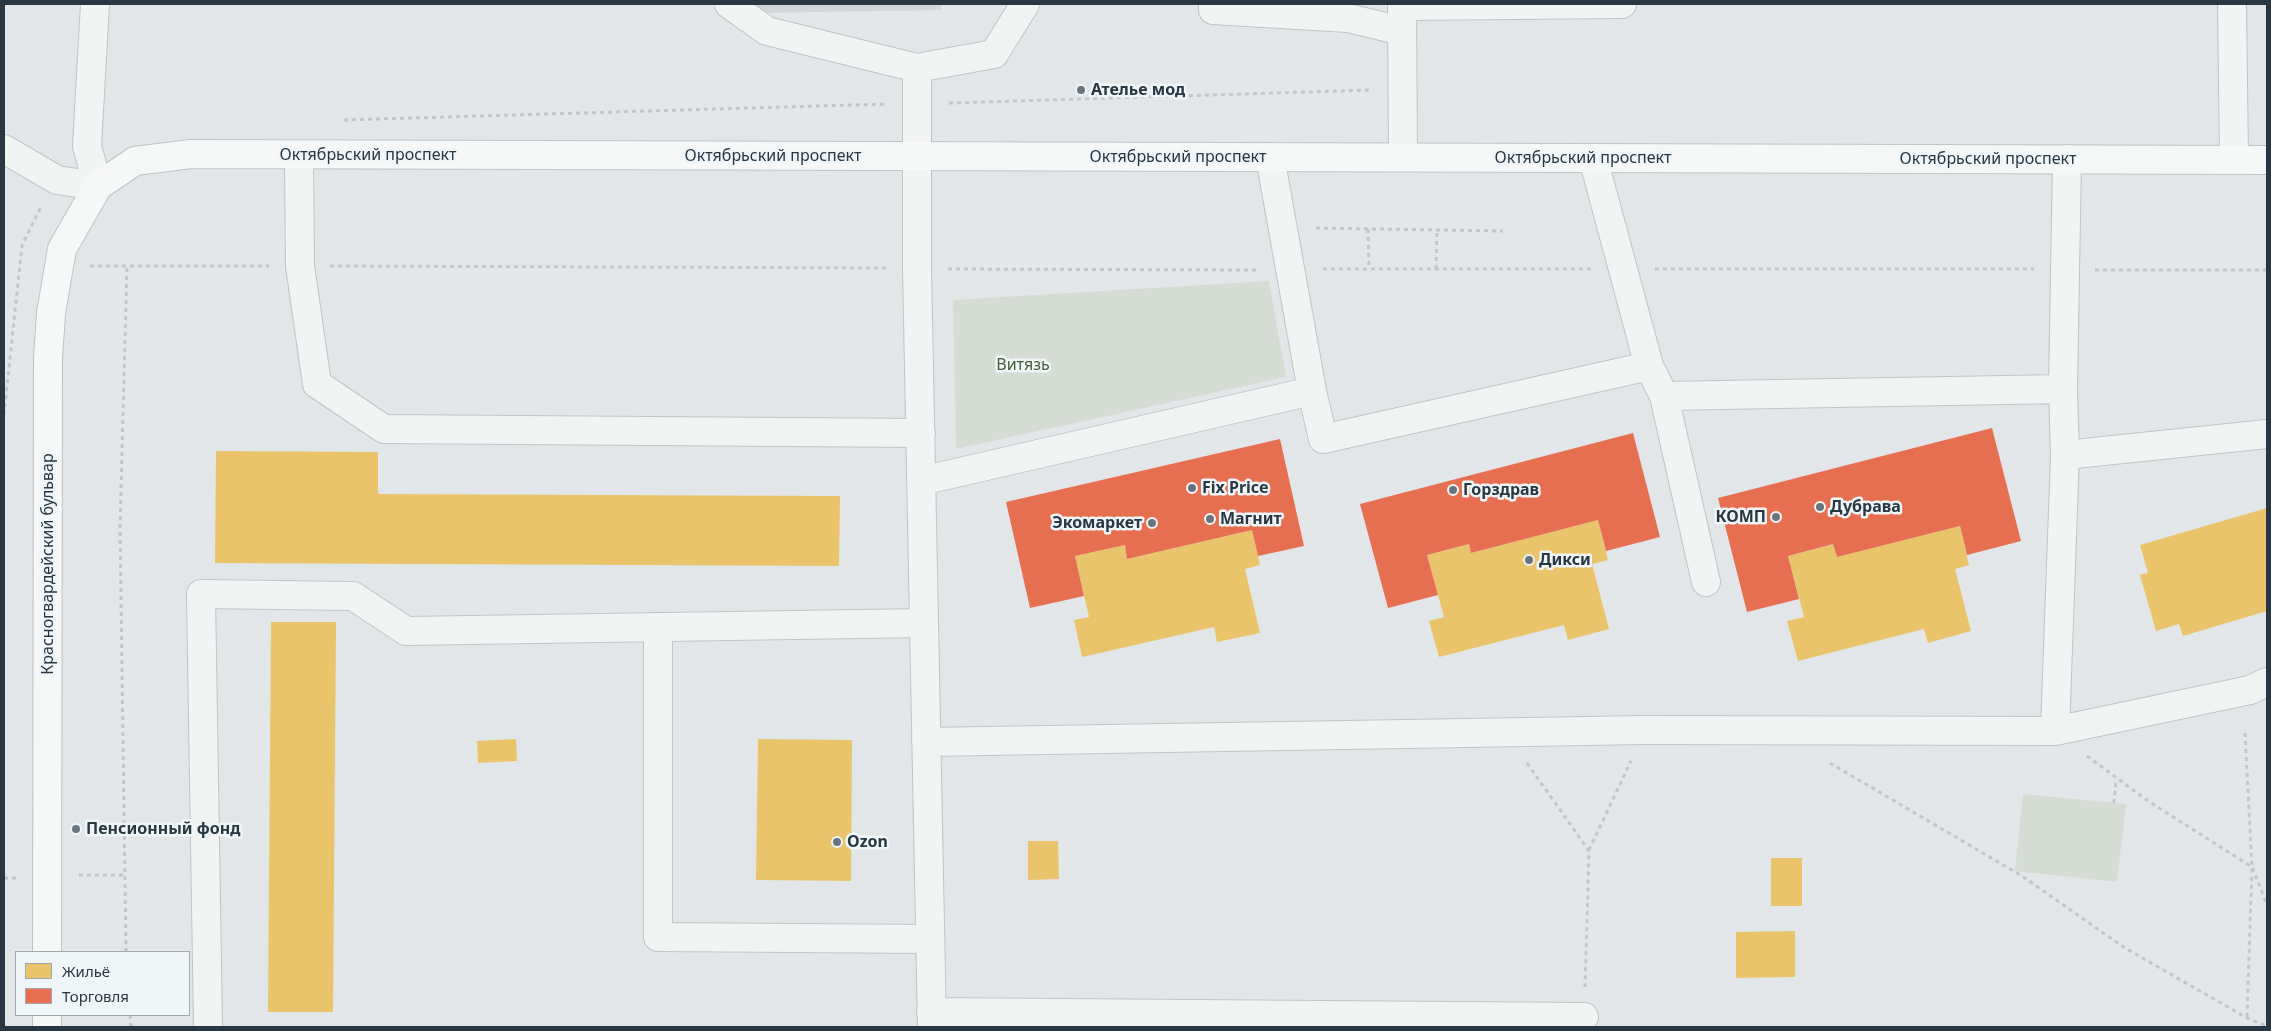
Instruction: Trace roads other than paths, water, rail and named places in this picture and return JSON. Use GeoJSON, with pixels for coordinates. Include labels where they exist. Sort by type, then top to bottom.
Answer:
{"type":"FeatureCollection","features":[{"type":"Feature","properties":{"kind":"main road","name":"Октябрьский проспект"},"geometry":{"type":"LineString","coordinates":[[98,186],[135,161],[190,154],[2267,160]]}},
{"type":"Feature","properties":{"kind":"main road","name":"Красногвардейский бульвар"},"geometry":{"type":"LineString","coordinates":[[47,951],[48,369],[51,313],[62,249],[98,186]]}},
{"type":"Feature","properties":{"kind":"street"},"geometry":{"type":"LineString","coordinates":[[4,149],[57,180],[98,186],[87,146],[95,4]]}},
{"type":"Feature","properties":{"kind":"street"},"geometry":{"type":"LineString","coordinates":[[729,4],[767,31],[917,68],[994,54],[1025,4]]}},
{"type":"Feature","properties":{"kind":"street"},"geometry":{"type":"LineString","coordinates":[[1213,4],[1212,10],[1348,11],[1402,31]]}},
{"type":"Feature","properties":{"kind":"street"},"geometry":{"type":"LineString","coordinates":[[1403,158],[1402,6],[1622,4]]}},
{"type":"Feature","properties":{"kind":"street"},"geometry":{"type":"LineString","coordinates":[[2232,4],[2234,160]]}},
{"type":"Feature","properties":{"kind":"street"},"geometry":{"type":"LineString","coordinates":[[917,68],[917,268],[931,1020],[1584,1018]]}},
{"type":"Feature","properties":{"kind":"street"},"geometry":{"type":"LineString","coordinates":[[299,155],[300,266],[317,384],[384,429],[921,433]]}},
{"type":"Feature","properties":{"kind":"street"},"geometry":{"type":"LineString","coordinates":[[1270,157],[1312,391],[1323,439],[1649,366]]}},
{"type":"Feature","properties":{"kind":"street"},"geometry":{"type":"LineString","coordinates":[[1593,158],[1649,366],[1664,396],[1706,582]]}},
{"type":"Feature","properties":{"kind":"street"},"geometry":{"type":"LineString","coordinates":[[2055,731],[2065,455],[2067,159]]}},
{"type":"Feature","properties":{"kind":"street"},"geometry":{"type":"LineString","coordinates":[[1664,396],[2064,389]]}},
{"type":"Feature","properties":{"kind":"street"},"geometry":{"type":"LineString","coordinates":[[921,481],[1312,391]]}},
{"type":"Feature","properties":{"kind":"street"},"geometry":{"type":"LineString","coordinates":[[2065,455],[2267,434]]}},
{"type":"Feature","properties":{"kind":"street"},"geometry":{"type":"LineString","coordinates":[[208,1027],[202,594],[353,596],[406,631],[924,623]]}},
{"type":"Feature","properties":{"kind":"street"},"geometry":{"type":"LineString","coordinates":[[658,627],[658,937],[930,939]]}},
{"type":"Feature","properties":{"kind":"street"},"geometry":{"type":"LineString","coordinates":[[926,742],[1646,730],[2055,731],[2250,690],[2267,682]]}},
{"type":"Feature","properties":{"kind":"place","name":"Ателье мод"},"geometry":{"type":"Point","coordinates":[1081,90]}},
{"type":"Feature","properties":{"kind":"place","name":"Fix Price"},"geometry":{"type":"Point","coordinates":[1192,488]}},
{"type":"Feature","properties":{"kind":"place","name":"Горздрав"},"geometry":{"type":"Point","coordinates":[1453,490]}},
{"type":"Feature","properties":{"kind":"place","name":"Дубрава"},"geometry":{"type":"Point","coordinates":[1820,507]}},
{"type":"Feature","properties":{"kind":"place","name":"КОМП"},"geometry":{"type":"Point","coordinates":[1776,517]}},
{"type":"Feature","properties":{"kind":"place","name":"Магнит"},"geometry":{"type":"Point","coordinates":[1210,519]}},
{"type":"Feature","properties":{"kind":"place","name":"Экомаркет"},"geometry":{"type":"Point","coordinates":[1152,523]}},
{"type":"Feature","properties":{"kind":"place","name":"Дикси"},"geometry":{"type":"Point","coordinates":[1529,560]}},
{"type":"Feature","properties":{"kind":"place","name":"Пенсионный фонд"},"geometry":{"type":"Point","coordinates":[76,829]}},
{"type":"Feature","properties":{"kind":"place","name":"Ozon"},"geometry":{"type":"Point","coordinates":[837,842]}},
{"type":"Feature","properties":{"kind":"park label","name":"Витязь"},"geometry":{"type":"Point","coordinates":[1023,365]}}]}
